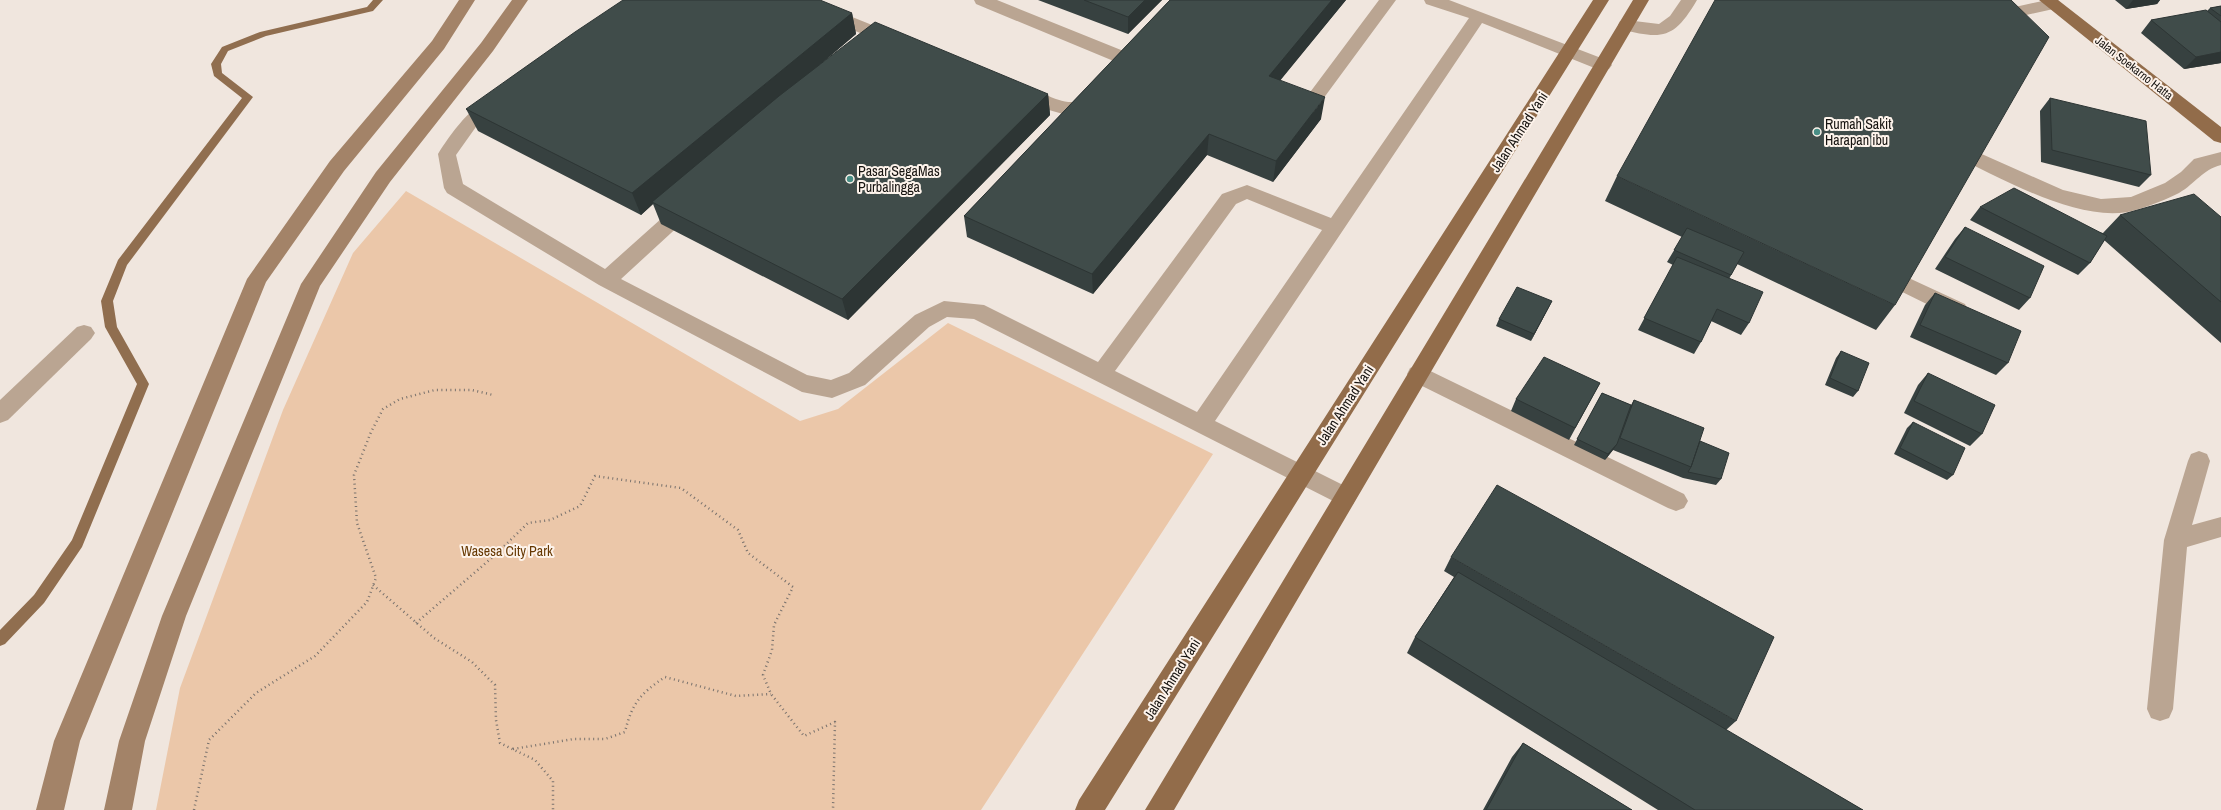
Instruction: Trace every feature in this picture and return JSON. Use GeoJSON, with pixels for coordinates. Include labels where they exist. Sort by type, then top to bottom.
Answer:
{"type":"FeatureCollection","features":[{"type":"Feature","properties":{"kind":"main road","name":"Jalan Ahmad Yani"},"geometry":{"type":"LineString","coordinates":[[1090,810],[1301,473],[1570,52],[1601,0]]}},
{"type":"Feature","properties":{"kind":"main road"},"geometry":{"type":"LineString","coordinates":[[1159,810],[1641,0]]}},
{"type":"Feature","properties":{"kind":"main road","name":"Jalan Soekarno Hatta"},"geometry":{"type":"LineString","coordinates":[[2044,4],[2221,137]]}},
{"type":"Feature","properties":{"kind":"street"},"geometry":{"type":"LineString","coordinates":[[50,810],[67,741],[257,279],[337,166],[438,45],[467,0]]}},
{"type":"Feature","properties":{"kind":"street"},"geometry":{"type":"LineString","coordinates":[[118,810],[132,741],[174,616],[311,284],[378,183],[487,47],[520,0]]}},
{"type":"Feature","properties":{"kind":"street"},"geometry":{"type":"LineString","coordinates":[[795,0],[876,39]]}},
{"type":"Feature","properties":{"kind":"street"},"geometry":{"type":"LineString","coordinates":[[982,0],[1120,56],[1125,61],[1124,65],[1078,108],[1071,109],[1052,105],[1008,87]]}},
{"type":"Feature","properties":{"kind":"street"},"geometry":{"type":"LineString","coordinates":[[1317,95],[1388,0]]}},
{"type":"Feature","properties":{"kind":"street"},"geometry":{"type":"LineString","coordinates":[[1432,0],[1479,16],[1603,65]]}},
{"type":"Feature","properties":{"kind":"street"},"geometry":{"type":"LineString","coordinates":[[1626,25],[1650,30],[1661,30],[1674,24],[1688,0]]}},
{"type":"Feature","properties":{"kind":"street"},"geometry":{"type":"LineString","coordinates":[[1999,17],[2044,4]]}},
{"type":"Feature","properties":{"kind":"street"},"geometry":{"type":"LineString","coordinates":[[1201,423],[1479,16]]}},
{"type":"Feature","properties":{"kind":"street"},"geometry":{"type":"LineString","coordinates":[[511,94],[472,120],[447,154],[454,188],[606,280],[802,383],[832,389],[857,379],[922,321],[944,309],[977,311],[1301,473],[1345,497]]}},
{"type":"Feature","properties":{"kind":"street"},"geometry":{"type":"LineString","coordinates":[[1957,149],[2058,196],[2101,206],[2133,204],[2159,193],[2188,177],[2213,160]]}},
{"type":"Feature","properties":{"kind":"street"},"geometry":{"type":"LineString","coordinates":[[1102,373],[1229,200],[1247,192],[1335,227]]}},
{"type":"Feature","properties":{"kind":"street"},"geometry":{"type":"LineString","coordinates":[[606,280],[700,194]]}},
{"type":"Feature","properties":{"kind":"street"},"geometry":{"type":"LineString","coordinates":[[1884,277],[1978,319]]}},
{"type":"Feature","properties":{"kind":"street"},"geometry":{"type":"LineString","coordinates":[[0,414],[84,333]]}},
{"type":"Feature","properties":{"kind":"street"},"geometry":{"type":"LineString","coordinates":[[1418,374],[1676,501]]}},
{"type":"Feature","properties":{"kind":"street"},"geometry":{"type":"LineString","coordinates":[[2160,709],[2176,540],[2199,461]]}},
{"type":"Feature","properties":{"kind":"street"},"geometry":{"type":"LineString","coordinates":[[2176,540],[2221,527]]}},
{"type":"Feature","properties":{"kind":"path"},"geometry":{"type":"LineString","coordinates":[[194,810],[209,740],[256,693],[316,656],[367,602],[376,578],[357,523],[354,475],[371,432],[384,409],[400,399],[435,390],[472,390],[493,395]]}},
{"type":"Feature","properties":{"kind":"path"},"geometry":{"type":"LineString","coordinates":[[416,623],[494,556],[528,523],[550,520],[580,506],[595,476],[681,488],[738,530],[748,553],[793,587],[774,625],[772,650],[763,675],[771,694],[804,736],[835,722],[833,810]]}},
{"type":"Feature","properties":{"kind":"path"},"geometry":{"type":"LineString","coordinates":[[373,585],[434,638],[472,662],[494,685],[496,720],[500,743],[536,760],[553,781],[553,810]]}},
{"type":"Feature","properties":{"kind":"path"},"geometry":{"type":"LineString","coordinates":[[513,749],[574,739],[605,739],[625,732],[631,708],[642,693],[665,677],[736,696],[771,694]]}},
{"type":"Feature","properties":{"kind":"green space","name":"Wasesa City Park"},"geometry":{"type":"Polygon","coordinates":[[[406,191],[800,421],[838,409],[948,323],[1213,454],[981,810],[156,810],[180,688],[283,410],[353,253],[406,191]]]}},
{"type":"Feature","properties":{"kind":"building"},"geometry":{"type":"Polygon","coordinates":[[[623,0],[820,0],[852,13],[632,193],[466,109],[623,0]]]}},
{"type":"Feature","properties":{"kind":"building"},"geometry":{"type":"Polygon","coordinates":[[[1084,0],[1145,0],[1128,17],[1084,0]]]}},
{"type":"Feature","properties":{"kind":"building"},"geometry":{"type":"Polygon","coordinates":[[[1170,0],[1332,0],[1269,76],[1325,97],[1276,161],[1209,134],[1092,274],[964,216],[1170,0]]]}},
{"type":"Feature","properties":{"kind":"building","name":"Rumah Sakit Harapan ibu"},"geometry":{"type":"Polygon","coordinates":[[[1715,0],[2011,0],[2049,37],[1895,305],[1617,176],[1715,0]]]}},
{"type":"Feature","properties":{"kind":"building"},"geometry":{"type":"Polygon","coordinates":[[[2221,6],[2221,16],[2210,8],[2221,6]]]}},
{"type":"Feature","properties":{"kind":"building"},"geometry":{"type":"Polygon","coordinates":[[[2206,10],[2221,22],[2221,52],[2196,57],[2151,20],[2206,10]]]}},
{"type":"Feature","properties":{"kind":"building","name":"Pasar SegaMas Purbalingga"},"geometry":{"type":"Polygon","coordinates":[[[875,22],[1048,94],[842,299],[652,202],[779,96],[875,22]]]}},
{"type":"Feature","properties":{"kind":"building"},"geometry":{"type":"Polygon","coordinates":[[[2050,98],[2146,121],[2151,175],[2052,150],[2050,98]]]}},
{"type":"Feature","properties":{"kind":"building"},"geometry":{"type":"Polygon","coordinates":[[[2014,188],[2107,236],[2090,263],[1980,207],[2014,188]]]}},
{"type":"Feature","properties":{"kind":"building"},"geometry":{"type":"Polygon","coordinates":[[[2194,194],[2221,217],[2221,302],[2120,215],[2194,194]]]}},
{"type":"Feature","properties":{"kind":"building"},"geometry":{"type":"Polygon","coordinates":[[[1965,227],[2044,266],[2030,298],[1945,257],[1965,227]]]}},
{"type":"Feature","properties":{"kind":"building"},"geometry":{"type":"Polygon","coordinates":[[[1687,228],[1744,252],[1731,275],[1674,250],[1687,228]]]}},
{"type":"Feature","properties":{"kind":"building"},"geometry":{"type":"Polygon","coordinates":[[[1677,257],[1763,292],[1749,323],[1717,309],[1701,342],[1644,318],[1677,257]]]}},
{"type":"Feature","properties":{"kind":"building"},"geometry":{"type":"Polygon","coordinates":[[[1517,287],[1552,301],[1534,334],[1499,319],[1517,287]]]}},
{"type":"Feature","properties":{"kind":"building"},"geometry":{"type":"Polygon","coordinates":[[[1935,293],[2021,331],[2008,363],[1920,325],[1935,293]]]}},
{"type":"Feature","properties":{"kind":"building"},"geometry":{"type":"Polygon","coordinates":[[[1841,351],[1869,363],[1858,391],[1830,378],[1841,351]]]}},
{"type":"Feature","properties":{"kind":"building"},"geometry":{"type":"Polygon","coordinates":[[[1544,357],[1600,383],[1575,428],[1516,399],[1544,357]]]}},
{"type":"Feature","properties":{"kind":"building"},"geometry":{"type":"Polygon","coordinates":[[[1928,373],[1995,405],[1982,434],[1914,401],[1928,373]]]}},
{"type":"Feature","properties":{"kind":"building"},"geometry":{"type":"Polygon","coordinates":[[[1602,393],[1631,405],[1617,444],[1608,454],[1577,439],[1602,393]]]}},
{"type":"Feature","properties":{"kind":"building"},"geometry":{"type":"Polygon","coordinates":[[[1634,400],[1704,428],[1691,467],[1620,438],[1634,400]]]}},
{"type":"Feature","properties":{"kind":"building"},"geometry":{"type":"Polygon","coordinates":[[[1913,422],[1965,448],[1953,475],[1900,448],[1913,422]]]}},
{"type":"Feature","properties":{"kind":"building"},"geometry":{"type":"Polygon","coordinates":[[[1700,441],[1729,453],[1721,479],[1688,472],[1700,441]]]}},
{"type":"Feature","properties":{"kind":"building"},"geometry":{"type":"Polygon","coordinates":[[[1497,485],[1774,637],[1736,721],[1451,557],[1497,485]]]}},
{"type":"Feature","properties":{"kind":"building"},"geometry":{"type":"Polygon","coordinates":[[[1458,572],[1863,810],[1695,810],[1415,637],[1458,572]]]}},
{"type":"Feature","properties":{"kind":"building"},"geometry":{"type":"Polygon","coordinates":[[[1523,743],[1632,810],[1486,810],[1523,743]]]}},
{"type":"Feature","properties":{"kind":"waterway"},"geometry":{"type":"LineString","coordinates":[[0,640],[39,599],[77,543],[143,384],[111,327],[107,301],[122,263],[248,97],[217,74],[216,64],[225,49],[263,34],[370,9],[378,0]]}},
{"type":"Feature","properties":{"kind":"place","name":"Rumah Sakit Harapan ibu"},"geometry":{"type":"Point","coordinates":[1817,132]}},
{"type":"Feature","properties":{"kind":"place","name":"Pasar SegaMas Purbalingga"},"geometry":{"type":"Point","coordinates":[850,179]}}]}
